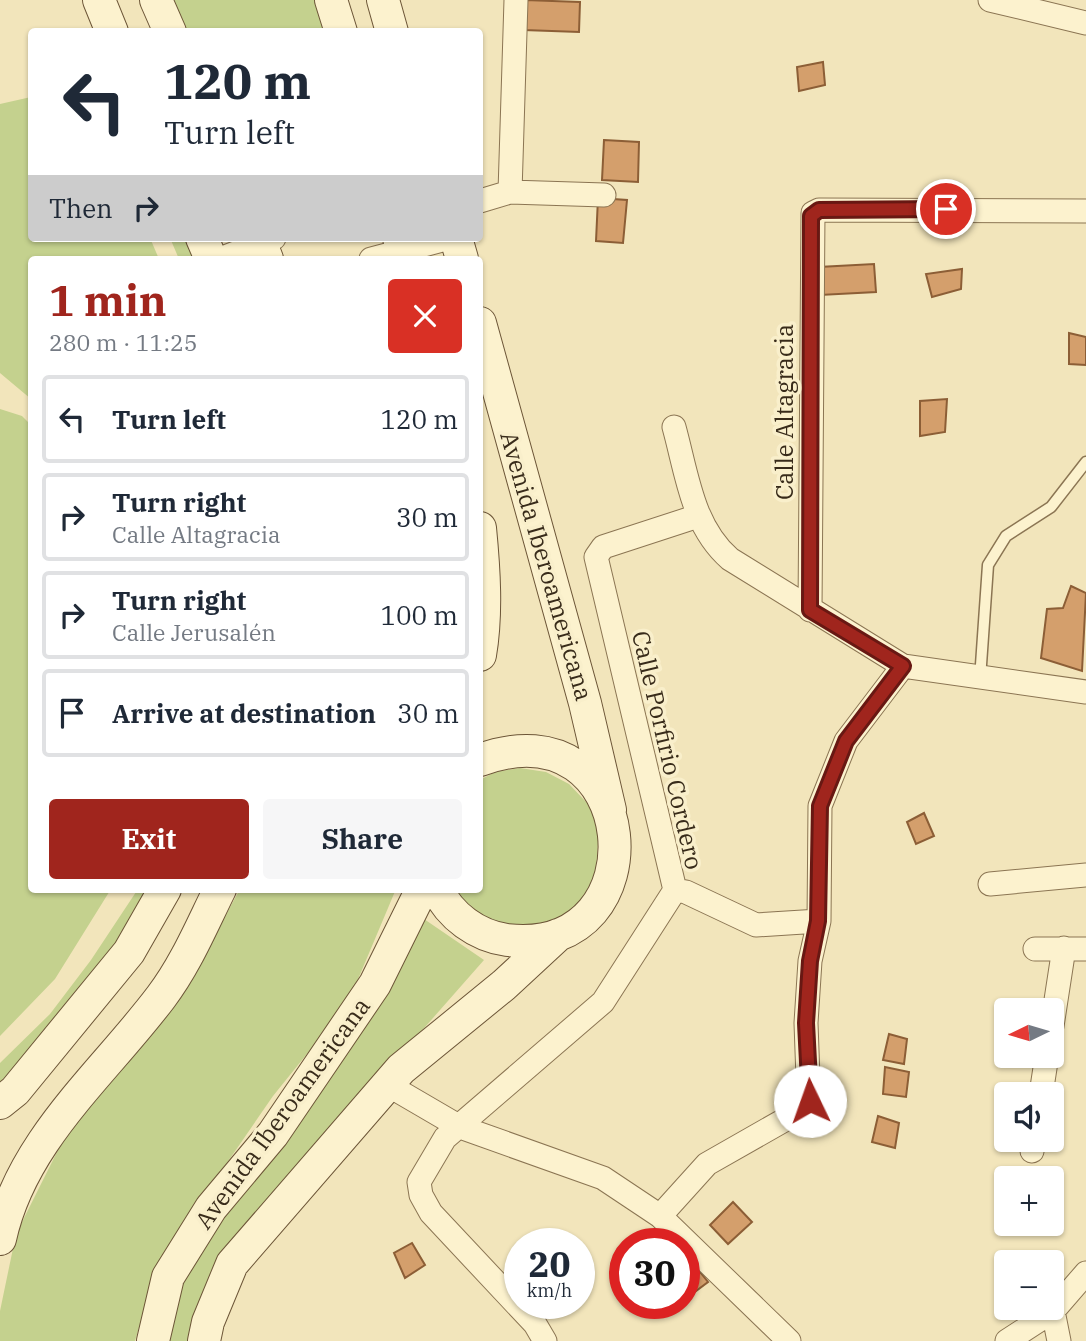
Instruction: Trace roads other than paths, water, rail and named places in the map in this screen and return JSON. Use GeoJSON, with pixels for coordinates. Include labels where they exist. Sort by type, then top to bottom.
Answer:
{"type":"FeatureCollection","features":[{"type":"Feature","properties":{"kind":"street"},"geometry":{"type":"LineString","coordinates":[[99,0],[110,28]]}},
{"type":"Feature","properties":{"kind":"street"},"geometry":{"type":"LineString","coordinates":[[156,0],[168,28]]}},
{"type":"Feature","properties":{"kind":"street"},"geometry":{"type":"LineString","coordinates":[[331,0],[340,28]]}},
{"type":"Feature","properties":{"kind":"street"},"geometry":{"type":"LineString","coordinates":[[383,0],[391,28]]}},
{"type":"Feature","properties":{"kind":"street"},"geometry":{"type":"LineString","coordinates":[[510,192],[516,0]]}},
{"type":"Feature","properties":{"kind":"street"},"geometry":{"type":"LineString","coordinates":[[990,0],[1086,23]]}},
{"type":"Feature","properties":{"kind":"street"},"geometry":{"type":"LineString","coordinates":[[483,200],[510,192],[604,195]]}},
{"type":"Feature","properties":{"kind":"street","name":"Calle Altagracia"},"geometry":{"type":"LineString","coordinates":[[810,610],[813,214],[833,210],[1086,211]]}},
{"type":"Feature","properties":{"kind":"street"},"geometry":{"type":"LineString","coordinates":[[380,256],[433,242]]}},
{"type":"Feature","properties":{"kind":"street"},"geometry":{"type":"LineString","coordinates":[[229,256],[265,244]]}},
{"type":"Feature","properties":{"kind":"street","name":"Avenida Iberoamericana"},"geometry":{"type":"LineString","coordinates":[[204,1341],[208,1322],[232,1264],[401,1069],[504,985],[558,934],[589,912],[602,897],[614,869],[617,839],[585,703],[483,334]]}},
{"type":"Feature","properties":{"kind":"street"},"geometry":{"type":"LineString","coordinates":[[674,427],[698,516],[712,541],[730,559],[903,666],[1086,692]]}},
{"type":"Feature","properties":{"kind":"street","name":"Calle Porfirio Cordero"},"geometry":{"type":"LineString","coordinates":[[544,1341],[535,1324],[431,1213],[421,1195],[419,1182],[445,1138],[603,1002],[675,890],[596,556],[603,547],[698,516]]}},
{"type":"Feature","properties":{"kind":"street"},"geometry":{"type":"LineString","coordinates":[[483,560],[483,636]]}},
{"type":"Feature","properties":{"kind":"street"},"geometry":{"type":"LineString","coordinates":[[660,1216],[707,1164],[809,1106],[806,1023],[810,961],[818,921],[820,806],[846,741],[903,666]]}},
{"type":"Feature","properties":{"kind":"street"},"geometry":{"type":"LineString","coordinates":[[483,759],[505,751],[537,751],[568,762],[593,782],[610,810]]}},
{"type":"Feature","properties":{"kind":"street"},"geometry":{"type":"LineString","coordinates":[[990,884],[1086,875]]}},
{"type":"Feature","properties":{"kind":"street"},"geometry":{"type":"LineString","coordinates":[[675,890],[686,892],[756,925],[818,921]]}},
{"type":"Feature","properties":{"kind":"street"},"geometry":{"type":"LineString","coordinates":[[0,1103],[15,1091],[129,952],[163,893]]}},
{"type":"Feature","properties":{"kind":"street"},"geometry":{"type":"LineString","coordinates":[[0,1239],[24,1174],[57,1122],[162,995],[192,946],[218,893]]}},
{"type":"Feature","properties":{"kind":"street","name":"Avenida Iberoamericana"},"geometry":{"type":"LineString","coordinates":[[153,1341],[169,1277],[211,1208],[273,1133],[375,984],[420,893]]}},
{"type":"Feature","properties":{"kind":"street"},"geometry":{"type":"LineString","coordinates":[[439,893],[444,902],[467,925],[495,938],[527,942],[558,934]]}},
{"type":"Feature","properties":{"kind":"street"},"geometry":{"type":"LineString","coordinates":[[1035,949],[1075,949],[1060,998]]}},
{"type":"Feature","properties":{"kind":"street"},"geometry":{"type":"LineString","coordinates":[[388,1085],[460,1127],[603,1178],[660,1216],[789,1341]]}},
{"type":"Feature","properties":{"kind":"street"},"geometry":{"type":"LineString","coordinates":[[1064,1298],[1086,1272]]}},
{"type":"Feature","properties":{"kind":"street"},"geometry":{"type":"LineString","coordinates":[[1007,1341],[1039,1320]]}},
{"type":"Feature","properties":{"kind":"street"},"geometry":{"type":"LineString","coordinates":[[1055,1320],[1059,1341]]}},
{"type":"Feature","properties":{"kind":"lane"},"geometry":{"type":"LineString","coordinates":[[980,679],[988,565],[1006,536],[1051,507],[1086,462]]}}]}
